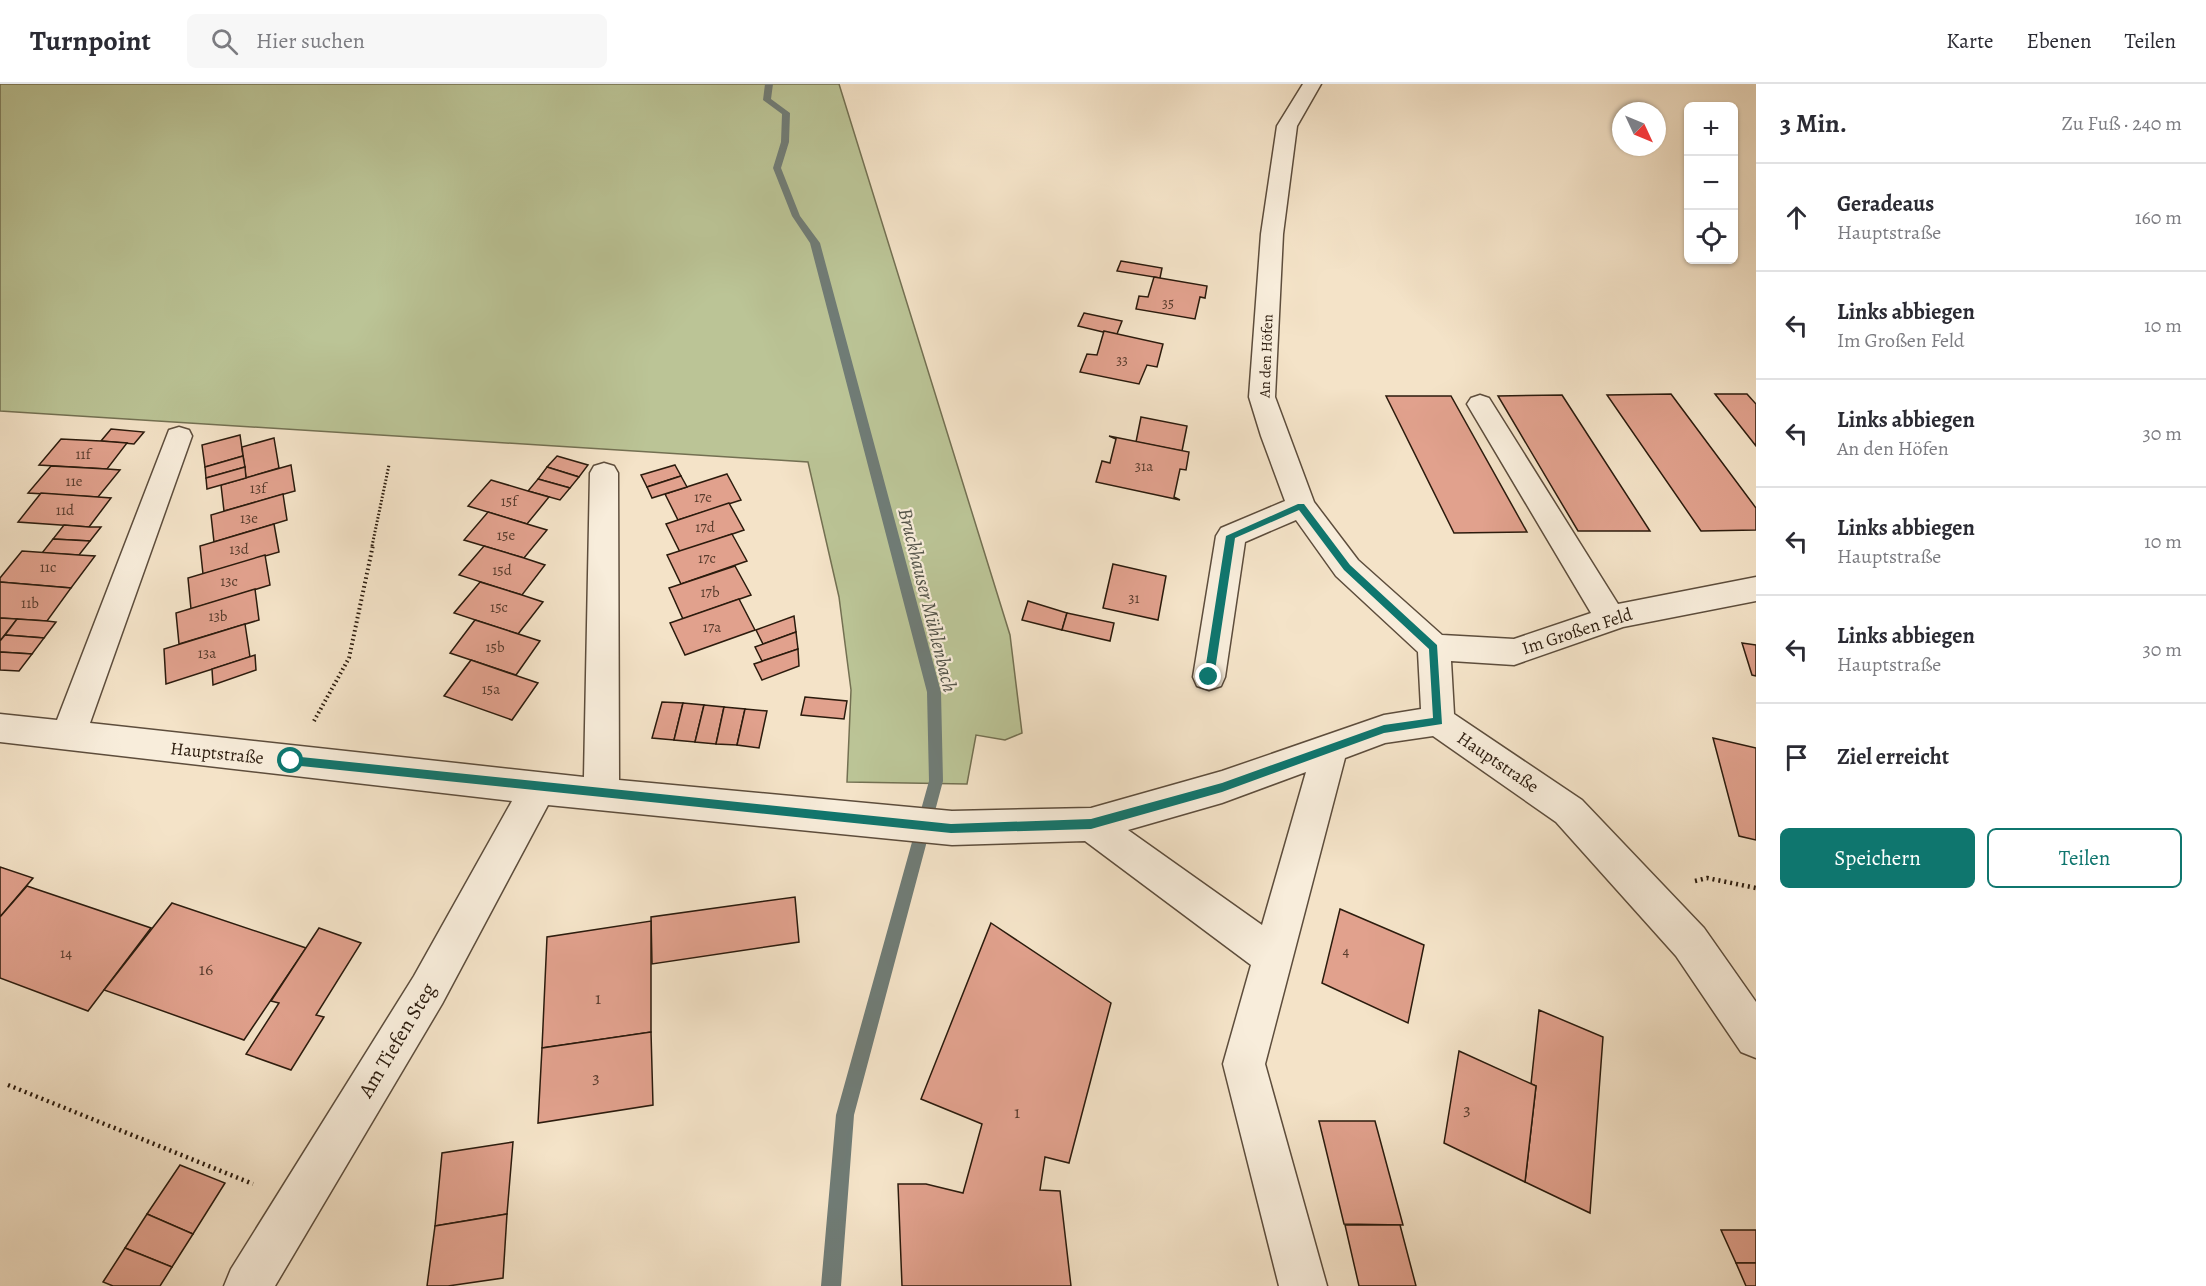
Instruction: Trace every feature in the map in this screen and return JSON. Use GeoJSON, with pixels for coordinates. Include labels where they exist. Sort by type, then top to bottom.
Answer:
{"type":"FeatureCollection","features":[{"type":"Feature","properties":{"kind":"street","name":"An den Höfen"},"geometry":{"type":"LineString","coordinates":[[1312,84],[1287,126],[1272,234],[1262,397],[1274,436],[1301,506],[1347,568],[1434,647]]}},
{"type":"Feature","properties":{"kind":"street"},"geometry":{"type":"LineString","coordinates":[[1480,404],[1610,618]]}},
{"type":"Feature","properties":{"kind":"street"},"geometry":{"type":"LineString","coordinates":[[68,737],[179,436]]}},
{"type":"Feature","properties":{"kind":"street"},"geometry":{"type":"LineString","coordinates":[[601,794],[604,473]]}},
{"type":"Feature","properties":{"kind":"street"},"geometry":{"type":"LineString","coordinates":[[1209,677],[1231,536],[1301,506]]}},
{"type":"Feature","properties":{"kind":"street","name":"Im Großen Feld"},"geometry":{"type":"LineString","coordinates":[[1434,647],[1514,651],[1610,618],[1756,589]]}},
{"type":"Feature","properties":{"kind":"street"},"geometry":{"type":"LineString","coordinates":[[1434,647],[1438,721]]}},
{"type":"Feature","properties":{"kind":"street","name":"Hauptstraße"},"geometry":{"type":"LineString","coordinates":[[0,729],[538,788],[951,828],[1091,824],[1222,787],[1384,729],[1438,721],[1569,811],[1690,942],[1756,1037]]}},
{"type":"Feature","properties":{"kind":"street"},"geometry":{"type":"LineString","coordinates":[[1303,1286],[1244,1064],[1330,749]]}},
{"type":"Feature","properties":{"kind":"street","name":"Am Tiefen Steg"},"geometry":{"type":"LineString","coordinates":[[248,1286],[428,990],[538,788]]}},
{"type":"Feature","properties":{"kind":"street"},"geometry":{"type":"LineString","coordinates":[[1091,824],[1272,956]]}},
{"type":"Feature","properties":{"kind":"path"},"geometry":{"type":"LineString","coordinates":[[291,761],[349,658],[389,465]]}},
{"type":"Feature","properties":{"kind":"path"},"geometry":{"type":"LineString","coordinates":[[8,1085],[298,1203]]}},
{"type":"Feature","properties":{"kind":"green space"},"geometry":{"type":"Polygon","coordinates":[[[0,84],[839,84],[1010,635],[1022,733],[1005,740],[976,735],[967,784],[847,782],[851,690],[839,597],[808,462],[0,411],[0,84]]]}},
{"type":"Feature","properties":{"kind":"building"},"geometry":{"type":"Polygon","coordinates":[[[1121,261],[1162,268],[1160,278],[1117,271],[1121,261]]]}},
{"type":"Feature","properties":{"kind":"building"},"geometry":{"type":"Polygon","coordinates":[[[1154,277],[1207,286],[1205,298],[1200,297],[1195,319],[1136,309],[1139,296],[1148,297],[1154,277]]]}},
{"type":"Feature","properties":{"kind":"building"},"geometry":{"type":"Polygon","coordinates":[[[1084,313],[1122,321],[1117,334],[1078,326],[1084,313]]]}},
{"type":"Feature","properties":{"kind":"building"},"geometry":{"type":"Polygon","coordinates":[[[1104,331],[1163,344],[1157,367],[1147,365],[1139,384],[1080,372],[1087,354],[1097,355],[1104,331]]]}},
{"type":"Feature","properties":{"kind":"building"},"geometry":{"type":"Polygon","coordinates":[[[1671,394],[1756,508],[1756,530],[1701,531],[1607,395],[1671,394]]]}},
{"type":"Feature","properties":{"kind":"building"},"geometry":{"type":"Polygon","coordinates":[[[1715,394],[1747,394],[1756,404],[1756,446],[1715,394]]]}},
{"type":"Feature","properties":{"kind":"building"},"geometry":{"type":"Polygon","coordinates":[[[1562,395],[1650,531],[1578,531],[1498,396],[1562,395]]]}},
{"type":"Feature","properties":{"kind":"building"},"geometry":{"type":"Polygon","coordinates":[[[1386,396],[1451,396],[1527,532],[1454,533],[1386,396]]]}},
{"type":"Feature","properties":{"kind":"building"},"geometry":{"type":"Polygon","coordinates":[[[1141,417],[1187,426],[1182,451],[1136,442],[1141,417]]]}},
{"type":"Feature","properties":{"kind":"building"},"geometry":{"type":"Polygon","coordinates":[[[111,429],[144,432],[134,444],[101,441],[111,429]]]}},
{"type":"Feature","properties":{"kind":"building"},"geometry":{"type":"Polygon","coordinates":[[[240,435],[243,456],[205,467],[202,445],[240,435]]]}},
{"type":"Feature","properties":{"kind":"building"},"geometry":{"type":"Polygon","coordinates":[[[1109,436],[1189,452],[1186,470],[1180,469],[1174,497],[1180,500],[1096,482],[1102,461],[1110,463],[1116,439],[1109,436]]]}},
{"type":"Feature","properties":{"kind":"building"},"geometry":{"type":"Polygon","coordinates":[[[274,438],[279,468],[246,478],[242,447],[274,438]]]}},
{"type":"Feature","properties":{"kind":"building"},"geometry":{"type":"Polygon","coordinates":[[[61,439],[127,443],[107,469],[39,465],[61,439]]]}},
{"type":"Feature","properties":{"kind":"building"},"geometry":{"type":"Polygon","coordinates":[[[243,456],[245,467],[206,478],[205,467],[243,456]]]}},
{"type":"Feature","properties":{"kind":"building"},"geometry":{"type":"Polygon","coordinates":[[[557,456],[588,465],[579,477],[547,467],[557,456]]]}},
{"type":"Feature","properties":{"kind":"building"},"geometry":{"type":"Polygon","coordinates":[[[291,465],[295,491],[224,511],[221,485],[291,465]]]}},
{"type":"Feature","properties":{"kind":"building"},"geometry":{"type":"Polygon","coordinates":[[[675,465],[681,476],[647,487],[641,475],[675,465]]]}},
{"type":"Feature","properties":{"kind":"building"},"geometry":{"type":"Polygon","coordinates":[[[51,466],[120,470],[98,497],[28,493],[51,466]]]}},
{"type":"Feature","properties":{"kind":"building"},"geometry":{"type":"Polygon","coordinates":[[[245,467],[246,478],[207,489],[206,478],[245,467]]]}},
{"type":"Feature","properties":{"kind":"building"},"geometry":{"type":"Polygon","coordinates":[[[547,467],[579,477],[570,488],[538,479],[547,467]]]}},
{"type":"Feature","properties":{"kind":"building"},"geometry":{"type":"Polygon","coordinates":[[[727,474],[741,500],[678,520],[665,494],[727,474]]]}},
{"type":"Feature","properties":{"kind":"building"},"geometry":{"type":"Polygon","coordinates":[[[681,476],[687,487],[652,498],[647,487],[681,476]]]}},
{"type":"Feature","properties":{"kind":"building"},"geometry":{"type":"Polygon","coordinates":[[[538,479],[570,488],[560,500],[528,491],[538,479]]]}},
{"type":"Feature","properties":{"kind":"building"},"geometry":{"type":"Polygon","coordinates":[[[491,480],[549,497],[527,524],[468,506],[491,480]]]}},
{"type":"Feature","properties":{"kind":"building"},"geometry":{"type":"Polygon","coordinates":[[[41,493],[111,498],[89,527],[18,522],[41,493]]]}},
{"type":"Feature","properties":{"kind":"building"},"geometry":{"type":"Polygon","coordinates":[[[283,494],[287,520],[214,542],[211,515],[283,494]]]}},
{"type":"Feature","properties":{"kind":"building"},"geometry":{"type":"Polygon","coordinates":[[[729,503],[744,530],[680,552],[666,524],[729,503]]]}},
{"type":"Feature","properties":{"kind":"building"},"geometry":{"type":"Polygon","coordinates":[[[488,512],[547,530],[524,558],[464,540],[488,512]]]}},
{"type":"Feature","properties":{"kind":"building"},"geometry":{"type":"Polygon","coordinates":[[[274,524],[279,552],[203,574],[200,546],[274,524]]]}},
{"type":"Feature","properties":{"kind":"building"},"geometry":{"type":"Polygon","coordinates":[[[64,525],[101,527],[90,541],[53,539],[64,525]]]}},
{"type":"Feature","properties":{"kind":"building"},"geometry":{"type":"Polygon","coordinates":[[[732,534],[747,561],[681,584],[667,555],[732,534]]]}},
{"type":"Feature","properties":{"kind":"building"},"geometry":{"type":"Polygon","coordinates":[[[53,539],[90,541],[79,555],[42,553],[53,539]]]}},
{"type":"Feature","properties":{"kind":"building"},"geometry":{"type":"Polygon","coordinates":[[[484,546],[545,565],[522,595],[459,575],[484,546]]]}},
{"type":"Feature","properties":{"kind":"building"},"geometry":{"type":"Polygon","coordinates":[[[22,551],[95,556],[71,588],[0,582],[0,578],[22,551]]]}},
{"type":"Feature","properties":{"kind":"building"},"geometry":{"type":"Polygon","coordinates":[[[265,555],[270,585],[191,609],[188,578],[265,555]]]}},
{"type":"Feature","properties":{"kind":"building"},"geometry":{"type":"Polygon","coordinates":[[[1113,564],[1166,576],[1158,620],[1103,608],[1113,564]]]}},
{"type":"Feature","properties":{"kind":"building"},"geometry":{"type":"Polygon","coordinates":[[[735,566],[751,595],[683,619],[669,588],[735,566]]]}},
{"type":"Feature","properties":{"kind":"building"},"geometry":{"type":"Polygon","coordinates":[[[0,582],[71,588],[47,621],[0,618],[0,582]]]}},
{"type":"Feature","properties":{"kind":"building"},"geometry":{"type":"Polygon","coordinates":[[[480,582],[543,602],[518,634],[454,613],[480,582]]]}},
{"type":"Feature","properties":{"kind":"building"},"geometry":{"type":"Polygon","coordinates":[[[255,589],[259,620],[179,644],[176,613],[255,589]]]}},
{"type":"Feature","properties":{"kind":"building"},"geometry":{"type":"Polygon","coordinates":[[[739,599],[755,630],[685,655],[670,623],[739,599]]]}},
{"type":"Feature","properties":{"kind":"building"},"geometry":{"type":"Polygon","coordinates":[[[1028,601],[1067,613],[1062,630],[1022,620],[1028,601]]]}},
{"type":"Feature","properties":{"kind":"building"},"geometry":{"type":"Polygon","coordinates":[[[1067,613],[1114,623],[1110,641],[1062,630],[1067,613]]]}},
{"type":"Feature","properties":{"kind":"building"},"geometry":{"type":"Polygon","coordinates":[[[794,616],[796,632],[763,644],[756,630],[794,616]]]}},
{"type":"Feature","properties":{"kind":"building"},"geometry":{"type":"Polygon","coordinates":[[[0,618],[17,619],[0,641],[0,618]]]}},
{"type":"Feature","properties":{"kind":"building"},"geometry":{"type":"Polygon","coordinates":[[[17,619],[56,622],[44,638],[5,635],[17,619]]]}},
{"type":"Feature","properties":{"kind":"building"},"geometry":{"type":"Polygon","coordinates":[[[475,620],[540,641],[516,675],[450,653],[475,620]]]}},
{"type":"Feature","properties":{"kind":"building"},"geometry":{"type":"Polygon","coordinates":[[[245,624],[250,657],[166,684],[164,649],[245,624]]]}},
{"type":"Feature","properties":{"kind":"building"},"geometry":{"type":"Polygon","coordinates":[[[796,632],[798,649],[762,661],[755,647],[796,632]]]}},
{"type":"Feature","properties":{"kind":"building"},"geometry":{"type":"Polygon","coordinates":[[[5,635],[44,638],[32,654],[0,652],[0,641],[5,635]]]}},
{"type":"Feature","properties":{"kind":"building"},"geometry":{"type":"Polygon","coordinates":[[[1742,643],[1756,645],[1756,676],[1752,675],[1742,643]]]}},
{"type":"Feature","properties":{"kind":"building"},"geometry":{"type":"Polygon","coordinates":[[[798,649],[799,666],[762,680],[754,664],[798,649]]]}},
{"type":"Feature","properties":{"kind":"building"},"geometry":{"type":"Polygon","coordinates":[[[0,652],[32,654],[19,671],[0,670],[0,652]]]}},
{"type":"Feature","properties":{"kind":"building"},"geometry":{"type":"Polygon","coordinates":[[[255,655],[256,670],[213,685],[212,669],[255,655]]]}},
{"type":"Feature","properties":{"kind":"building"},"geometry":{"type":"Polygon","coordinates":[[[471,660],[538,683],[512,720],[444,696],[471,660]]]}},
{"type":"Feature","properties":{"kind":"building"},"geometry":{"type":"Polygon","coordinates":[[[805,697],[847,701],[844,719],[801,715],[805,697]]]}},
{"type":"Feature","properties":{"kind":"building"},"geometry":{"type":"Polygon","coordinates":[[[662,702],[683,703],[674,740],[652,738],[662,702]]]}},
{"type":"Feature","properties":{"kind":"building"},"geometry":{"type":"Polygon","coordinates":[[[683,703],[704,705],[695,742],[674,740],[683,703]]]}},
{"type":"Feature","properties":{"kind":"building"},"geometry":{"type":"Polygon","coordinates":[[[704,705],[724,707],[716,744],[695,742],[704,705]]]}},
{"type":"Feature","properties":{"kind":"building"},"geometry":{"type":"Polygon","coordinates":[[[724,707],[745,709],[737,745],[716,744],[724,707]]]}},
{"type":"Feature","properties":{"kind":"building"},"geometry":{"type":"Polygon","coordinates":[[[745,709],[767,711],[759,748],[737,745],[745,709]]]}},
{"type":"Feature","properties":{"kind":"building"},"geometry":{"type":"Polygon","coordinates":[[[1713,738],[1756,748],[1756,840],[1739,836],[1713,738]]]}},
{"type":"Feature","properties":{"kind":"building"},"geometry":{"type":"Polygon","coordinates":[[[0,867],[33,878],[0,917],[0,867]]]}},
{"type":"Feature","properties":{"kind":"building"},"geometry":{"type":"Polygon","coordinates":[[[27,886],[151,928],[88,1011],[0,978],[0,917],[27,886]]]}},
{"type":"Feature","properties":{"kind":"building"},"geometry":{"type":"Polygon","coordinates":[[[795,897],[799,942],[652,964],[651,917],[795,897]]]}},
{"type":"Feature","properties":{"kind":"building"},"geometry":{"type":"Polygon","coordinates":[[[172,903],[306,948],[244,1040],[104,990],[172,903]]]}},
{"type":"Feature","properties":{"kind":"building"},"geometry":{"type":"Polygon","coordinates":[[[1340,909],[1424,945],[1408,1023],[1322,983],[1340,909]]]}},
{"type":"Feature","properties":{"kind":"building"},"geometry":{"type":"Polygon","coordinates":[[[651,921],[651,1032],[542,1048],[547,937],[651,921]]]}},
{"type":"Feature","properties":{"kind":"building"},"geometry":{"type":"Polygon","coordinates":[[[991,923],[1111,1003],[1069,1163],[1045,1157],[1040,1190],[1060,1191],[1071,1286],[902,1286],[898,1184],[926,1184],[963,1193],[982,1124],[921,1099],[991,923]]]}},
{"type":"Feature","properties":{"kind":"building"},"geometry":{"type":"Polygon","coordinates":[[[319,928],[361,943],[316,1015],[324,1017],[291,1070],[246,1054],[279,1003],[271,1001],[319,928]]]}},
{"type":"Feature","properties":{"kind":"building"},"geometry":{"type":"Polygon","coordinates":[[[1539,1010],[1603,1037],[1590,1213],[1525,1182],[1536,1086],[1531,1084],[1539,1010]]]}},
{"type":"Feature","properties":{"kind":"building"},"geometry":{"type":"Polygon","coordinates":[[[651,1032],[653,1105],[538,1123],[542,1048],[651,1032]]]}},
{"type":"Feature","properties":{"kind":"building"},"geometry":{"type":"Polygon","coordinates":[[[1459,1051],[1536,1086],[1525,1182],[1444,1143],[1459,1051]]]}},
{"type":"Feature","properties":{"kind":"building"},"geometry":{"type":"Polygon","coordinates":[[[1319,1121],[1375,1121],[1403,1225],[1344,1224],[1319,1121]]]}},
{"type":"Feature","properties":{"kind":"building"},"geometry":{"type":"Polygon","coordinates":[[[513,1142],[507,1214],[435,1226],[442,1153],[513,1142]]]}},
{"type":"Feature","properties":{"kind":"building"},"geometry":{"type":"Polygon","coordinates":[[[180,1165],[225,1183],[193,1234],[147,1214],[180,1165]]]}},
{"type":"Feature","properties":{"kind":"building"},"geometry":{"type":"Polygon","coordinates":[[[147,1214],[193,1234],[172,1267],[125,1248],[147,1214]]]}},
{"type":"Feature","properties":{"kind":"building"},"geometry":{"type":"Polygon","coordinates":[[[507,1214],[503,1278],[448,1286],[427,1286],[435,1226],[507,1214]]]}},
{"type":"Feature","properties":{"kind":"building"},"geometry":{"type":"Polygon","coordinates":[[[1345,1225],[1400,1225],[1416,1286],[1359,1286],[1345,1225]]]}},
{"type":"Feature","properties":{"kind":"building"},"geometry":{"type":"Polygon","coordinates":[[[1721,1230],[1756,1230],[1756,1263],[1736,1263],[1721,1230]]]}},
{"type":"Feature","properties":{"kind":"building"},"geometry":{"type":"Polygon","coordinates":[[[125,1248],[172,1267],[160,1286],[113,1286],[103,1282],[125,1248]]]}},
{"type":"Feature","properties":{"kind":"building"},"geometry":{"type":"Polygon","coordinates":[[[1736,1263],[1756,1263],[1756,1286],[1746,1286],[1736,1263]]]}},
{"type":"Feature","properties":{"kind":"waterway","name":"Bruckhauser Mühlenbach"},"geometry":{"type":"LineString","coordinates":[[769,84],[767,100],[786,113],[785,142],[777,168],[796,216],[815,243],[934,692],[936,781],[845,1115],[831,1286]]}},
{"type":"Feature","properties":{"kind":"route"},"geometry":{"type":"LineString","coordinates":[[291,761],[538,788],[951,828],[1091,824],[1222,787],[1384,729],[1438,721],[1434,647],[1347,568],[1301,506],[1231,536],[1209,677]]}}]}
